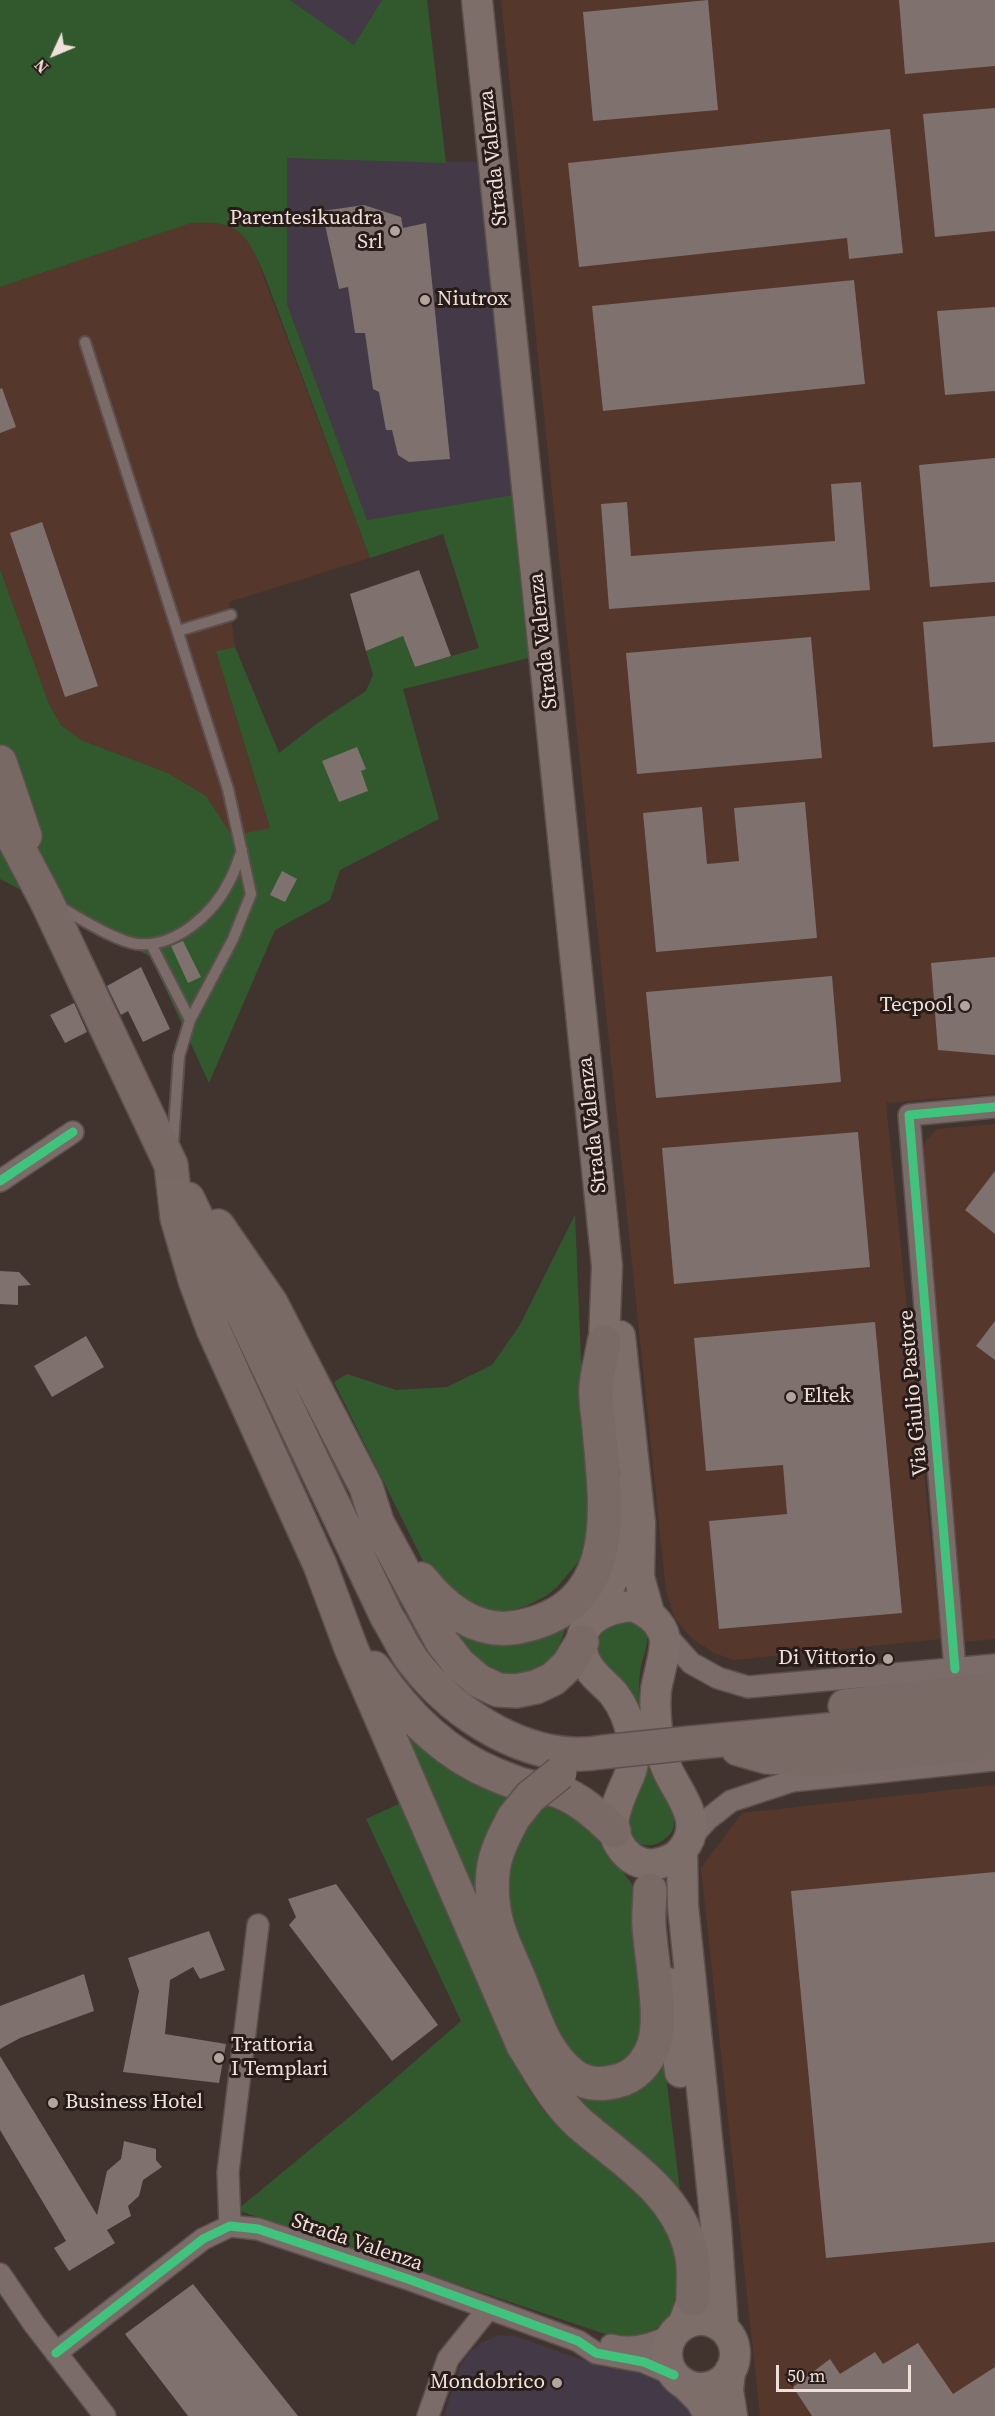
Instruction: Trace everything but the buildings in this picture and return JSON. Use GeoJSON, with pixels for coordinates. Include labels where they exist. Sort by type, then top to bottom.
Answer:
{"type":"FeatureCollection","features":[{"type":"Feature","properties":{"kind":"highway"},"geometry":{"type":"LineString","coordinates":[[0,762],[46,900]]}},
{"type":"Feature","properties":{"kind":"highway"},"geometry":{"type":"LineString","coordinates":[[0,813],[46,900],[387,1617],[411,1660],[442,1695],[482,1724],[524,1744],[557,1752],[599,1753],[995,1714]]}},
{"type":"Feature","properties":{"kind":"highway"},"geometry":{"type":"LineString","coordinates":[[171,1165],[225,1235],[271,1303],[366,1487],[387,1516],[420,1579],[438,1600],[458,1615],[480,1625],[513,1628],[537,1623],[560,1611],[580,1594],[595,1570],[604,1539],[604,1489],[596,1388],[604,1342]]}},
{"type":"Feature","properties":{"kind":"highway"},"geometry":{"type":"LineString","coordinates":[[171,1165],[177,1218],[195,1280],[213,1329],[320,1565],[373,1666],[396,1700],[426,1731],[463,1758],[495,1774],[528,1786],[558,1791],[582,1803],[614,1831]]}},
{"type":"Feature","properties":{"kind":"highway"},"geometry":{"type":"LineString","coordinates":[[366,1487],[376,1522],[442,1642],[459,1664],[479,1681],[498,1690],[516,1691],[536,1687],[553,1679],[568,1665],[589,1628]]}},
{"type":"Feature","properties":{"kind":"highway"},"geometry":{"type":"LineString","coordinates":[[320,1565],[351,1648],[523,2045],[555,2096],[578,2122],[660,2193],[677,2217],[689,2244],[693,2269],[683,2319]]}},
{"type":"Feature","properties":{"kind":"highway"},"geometry":{"type":"LineString","coordinates":[[700,1742],[757,1721],[807,1710],[995,1689]]}},
{"type":"Feature","properties":{"kind":"highway"},"geometry":{"type":"LineString","coordinates":[[700,1742],[766,1757],[821,1760],[995,1742]]}},
{"type":"Feature","properties":{"kind":"highway"},"geometry":{"type":"LineString","coordinates":[[599,1753],[560,1773],[530,1797],[514,1817],[501,1843],[493,1870],[493,1897],[499,1929],[546,2042],[556,2059],[573,2075],[584,2081],[603,2085],[622,2080],[638,2070],[647,2058],[654,2042],[657,2011],[648,1923],[650,1890]]}},
{"type":"Feature","properties":{"kind":"main road","name":"Strada Valenza"},"geometry":{"type":"LineString","coordinates":[[477,0],[608,1283],[621,1340],[640,1523],[639,1576],[657,1623]]}},
{"type":"Feature","properties":{"kind":"main road","name":"Strada Valenza"},"geometry":{"type":"LineString","coordinates":[[589,1628],[609,1589],[618,1562],[620,1526],[604,1342],[608,1283]]}},
{"type":"Feature","properties":{"kind":"main road"},"geometry":{"type":"LineString","coordinates":[[614,1831],[615,1810],[630,1774],[633,1760],[633,1740],[622,1706],[613,1693],[595,1676],[584,1659],[589,1628],[614,1607],[633,1606],[657,1623],[664,1652],[656,1692],[658,1730],[666,1767],[688,1807],[692,1824],[686,1846],[683,1906],[716,2226],[723,2328],[734,2348],[728,2390],[732,2416]]}},
{"type":"Feature","properties":{"kind":"main road","name":"Strada Valenza"},"geometry":{"type":"LineString","coordinates":[[614,1831],[622,1850],[634,1860],[650,1890],[663,1935],[700,2238],[700,2268],[683,2319],[667,2348],[668,2362],[679,2379],[700,2399],[710,2416]]}},
{"type":"Feature","properties":{"kind":"main road"},"geometry":{"type":"LineString","coordinates":[[634,1860],[652,1865],[668,1861],[686,1846]]}},
{"type":"Feature","properties":{"kind":"main road","name":"Strada Valenza"},"geometry":{"type":"LineString","coordinates":[[683,2319],[710,2321],[723,2328]]}},
{"type":"Feature","properties":{"kind":"main road","name":"Strada Valenza"},"geometry":{"type":"LineString","coordinates":[[679,2379],[697,2388],[710,2387],[722,2381],[730,2371]]}},
{"type":"Feature","properties":{"kind":"street","name":"Via Giulio Pastore"},"geometry":{"type":"LineString","coordinates":[[955,1669],[909,1115],[995,1107]]}},
{"type":"Feature","properties":{"kind":"street"},"geometry":{"type":"LineString","coordinates":[[0,1181],[73,1132]]}},
{"type":"Feature","properties":{"kind":"street"},"geometry":{"type":"LineString","coordinates":[[657,1623],[691,1663],[718,1678],[748,1687],[995,1665]]}},
{"type":"Feature","properties":{"kind":"street"},"geometry":{"type":"LineString","coordinates":[[686,1846],[708,1819],[730,1801],[792,1781],[995,1760]]}},
{"type":"Feature","properties":{"kind":"street"},"geometry":{"type":"LineString","coordinates":[[56,2353],[203,2239],[230,2226],[228,2172],[258,1925]]}},
{"type":"Feature","properties":{"kind":"street","name":"Strada Valenza"},"geometry":{"type":"LineString","coordinates":[[230,2226],[258,2229],[408,2279],[578,2342],[596,2353],[644,2362],[679,2379]]}},
{"type":"Feature","properties":{"kind":"street"},"geometry":{"type":"LineString","coordinates":[[0,2274],[56,2353],[105,2416]]}},
{"type":"Feature","properties":{"kind":"street"},"geometry":{"type":"LineString","coordinates":[[428,2416],[448,2359],[488,2309]]}},
{"type":"Feature","properties":{"kind":"street","name":"Strada Valenza"},"geometry":{"type":"LineString","coordinates":[[578,2342],[635,2347],[654,2344],[683,2319]]}},
{"type":"Feature","properties":{"kind":"lane"},"geometry":{"type":"LineString","coordinates":[[85,342],[228,789],[251,894],[233,939],[190,1020],[179,1056],[171,1165]]}},
{"type":"Feature","properties":{"kind":"lane"},"geometry":{"type":"LineString","coordinates":[[178,630],[231,615]]}},
{"type":"Feature","properties":{"kind":"lane"},"geometry":{"type":"LineString","coordinates":[[46,900],[134,944],[159,943],[191,927],[212,907],[230,881],[242,850]]}},
{"type":"Feature","properties":{"kind":"lane"},"geometry":{"type":"LineString","coordinates":[[151,944],[190,1020]]}},
{"type":"Feature","properties":{"kind":"shaded area"},"geometry":{"type":"Polygon","coordinates":[[[290,0],[382,0],[354,45],[290,0]]]}},
{"type":"Feature","properties":{"kind":"shaded area"},"geometry":{"type":"Polygon","coordinates":[[[501,0],[995,0],[995,1094],[886,1103],[941,1639],[734,1660],[714,1653],[693,1639],[675,1619],[666,1591],[501,0]]]}},
{"type":"Feature","properties":{"kind":"shaded area"},"geometry":{"type":"Polygon","coordinates":[[[287,158],[482,162],[513,495],[367,520],[287,304],[287,158]]]}},
{"type":"Feature","properties":{"kind":"shaded area"},"geometry":{"type":"Polygon","coordinates":[[[210,221],[226,224],[242,232],[254,251],[370,558],[229,602],[235,647],[216,651],[270,829],[232,837],[206,796],[168,773],[81,740],[61,725],[49,704],[0,569],[0,287],[191,223],[210,221]]]}},
{"type":"Feature","properties":{"kind":"shaded area"},"geometry":{"type":"Polygon","coordinates":[[[995,1124],[995,1639],[964,1642],[920,1157],[926,1140],[937,1129],[995,1124]]]}},
{"type":"Feature","properties":{"kind":"shaded area"},"geometry":{"type":"Polygon","coordinates":[[[995,1785],[995,2416],[760,2416],[701,1868],[742,1813],[995,1785]]]}},
{"type":"Feature","properties":{"kind":"shaded area","name":"Mondobrico"},"geometry":{"type":"Polygon","coordinates":[[[499,2335],[515,2336],[599,2366],[652,2374],[668,2392],[687,2401],[699,2416],[444,2416],[460,2366],[470,2352],[481,2343],[499,2335]]]}},
{"type":"Feature","properties":{"kind":"green space"},"geometry":{"type":"Polygon","coordinates":[[[0,0],[290,0],[354,45],[382,0],[427,0],[446,163],[287,158],[287,304],[367,520],[513,495],[533,657],[403,689],[439,819],[340,870],[330,900],[275,930],[209,1083],[151,957],[0,879],[0,569],[49,704],[61,725],[81,740],[168,773],[206,796],[232,836],[270,828],[216,651],[235,647],[279,753],[319,722],[366,691],[373,675],[366,651],[403,636],[415,667],[479,648],[443,534],[370,558],[266,279],[254,252],[241,233],[222,224],[191,223],[0,287],[0,0]]]}},
{"type":"Feature","properties":{"kind":"green space"},"geometry":{"type":"Polygon","coordinates":[[[575,1215],[588,1530],[579,1561],[557,1587],[546,1596],[526,1606],[508,1611],[490,1611],[463,1605],[428,1571],[334,1382],[347,1374],[396,1390],[447,1387],[492,1365],[520,1325],[575,1215]]]}},
{"type":"Feature","properties":{"kind":"green space"},"geometry":{"type":"Polygon","coordinates":[[[621,1616],[641,1628],[647,1638],[639,1677],[639,1714],[597,1659],[594,1632],[621,1616]]]}},
{"type":"Feature","properties":{"kind":"green space"},"geometry":{"type":"Polygon","coordinates":[[[569,1619],[553,1656],[535,1672],[521,1677],[508,1678],[484,1666],[453,1632],[459,1627],[569,1619]]]}},
{"type":"Feature","properties":{"kind":"green space"},"geometry":{"type":"Polygon","coordinates":[[[405,1729],[511,1794],[487,1836],[478,1863],[476,1893],[478,1911],[396,1733],[405,1729]]]}},
{"type":"Feature","properties":{"kind":"green space"},"geometry":{"type":"Polygon","coordinates":[[[642,1760],[670,1801],[674,1812],[675,1823],[671,1833],[662,1841],[650,1845],[630,1840],[623,1813],[642,1760]]]}},
{"type":"Feature","properties":{"kind":"green space"},"geometry":{"type":"Polygon","coordinates":[[[539,1801],[573,1808],[632,1884],[647,2022],[629,2061],[603,2074],[574,2063],[506,1927],[500,1878],[539,1801]]]}},
{"type":"Feature","properties":{"kind":"green space"},"geometry":{"type":"Polygon","coordinates":[[[401,1803],[529,2090],[546,2114],[645,2198],[666,2226],[685,2286],[670,2316],[650,2332],[626,2341],[237,2210],[461,2021],[366,1819],[401,1803]]]}},
{"type":"Feature","properties":{"kind":"green space"},"geometry":{"type":"Polygon","coordinates":[[[663,2051],[682,2208],[569,2091],[663,2051]]]}},
{"type":"Feature","properties":{"kind":"cycle path"},"geometry":{"type":"LineString","coordinates":[[955,1669],[909,1115],[995,1107]]}},
{"type":"Feature","properties":{"kind":"cycle path"},"geometry":{"type":"LineString","coordinates":[[0,1181],[73,1132]]}},
{"type":"Feature","properties":{"kind":"cycle path"},"geometry":{"type":"LineString","coordinates":[[56,2353],[203,2239],[230,2226],[258,2229],[408,2279],[578,2341],[596,2353],[644,2362],[674,2375]]}},
{"type":"Feature","properties":{"kind":"place","name":"Parentesikuadra Srl"},"geometry":{"type":"Point","coordinates":[395,231]}},
{"type":"Feature","properties":{"kind":"place","name":"Niutrox"},"geometry":{"type":"Point","coordinates":[425,300]}},
{"type":"Feature","properties":{"kind":"place","name":"Tecpool"},"geometry":{"type":"Point","coordinates":[965,1006]}},
{"type":"Feature","properties":{"kind":"place","name":"Eltek"},"geometry":{"type":"Point","coordinates":[791,1397]}},
{"type":"Feature","properties":{"kind":"place","name":"Di Vittorio"},"geometry":{"type":"Point","coordinates":[888,1659]}},
{"type":"Feature","properties":{"kind":"place","name":"Trattoria I Templari"},"geometry":{"type":"Point","coordinates":[219,2058]}},
{"type":"Feature","properties":{"kind":"place","name":"Business Hotel"},"geometry":{"type":"Point","coordinates":[53,2103]}},
{"type":"Feature","properties":{"kind":"place","name":"Mondobrico"},"geometry":{"type":"Point","coordinates":[557,2383]}}]}
